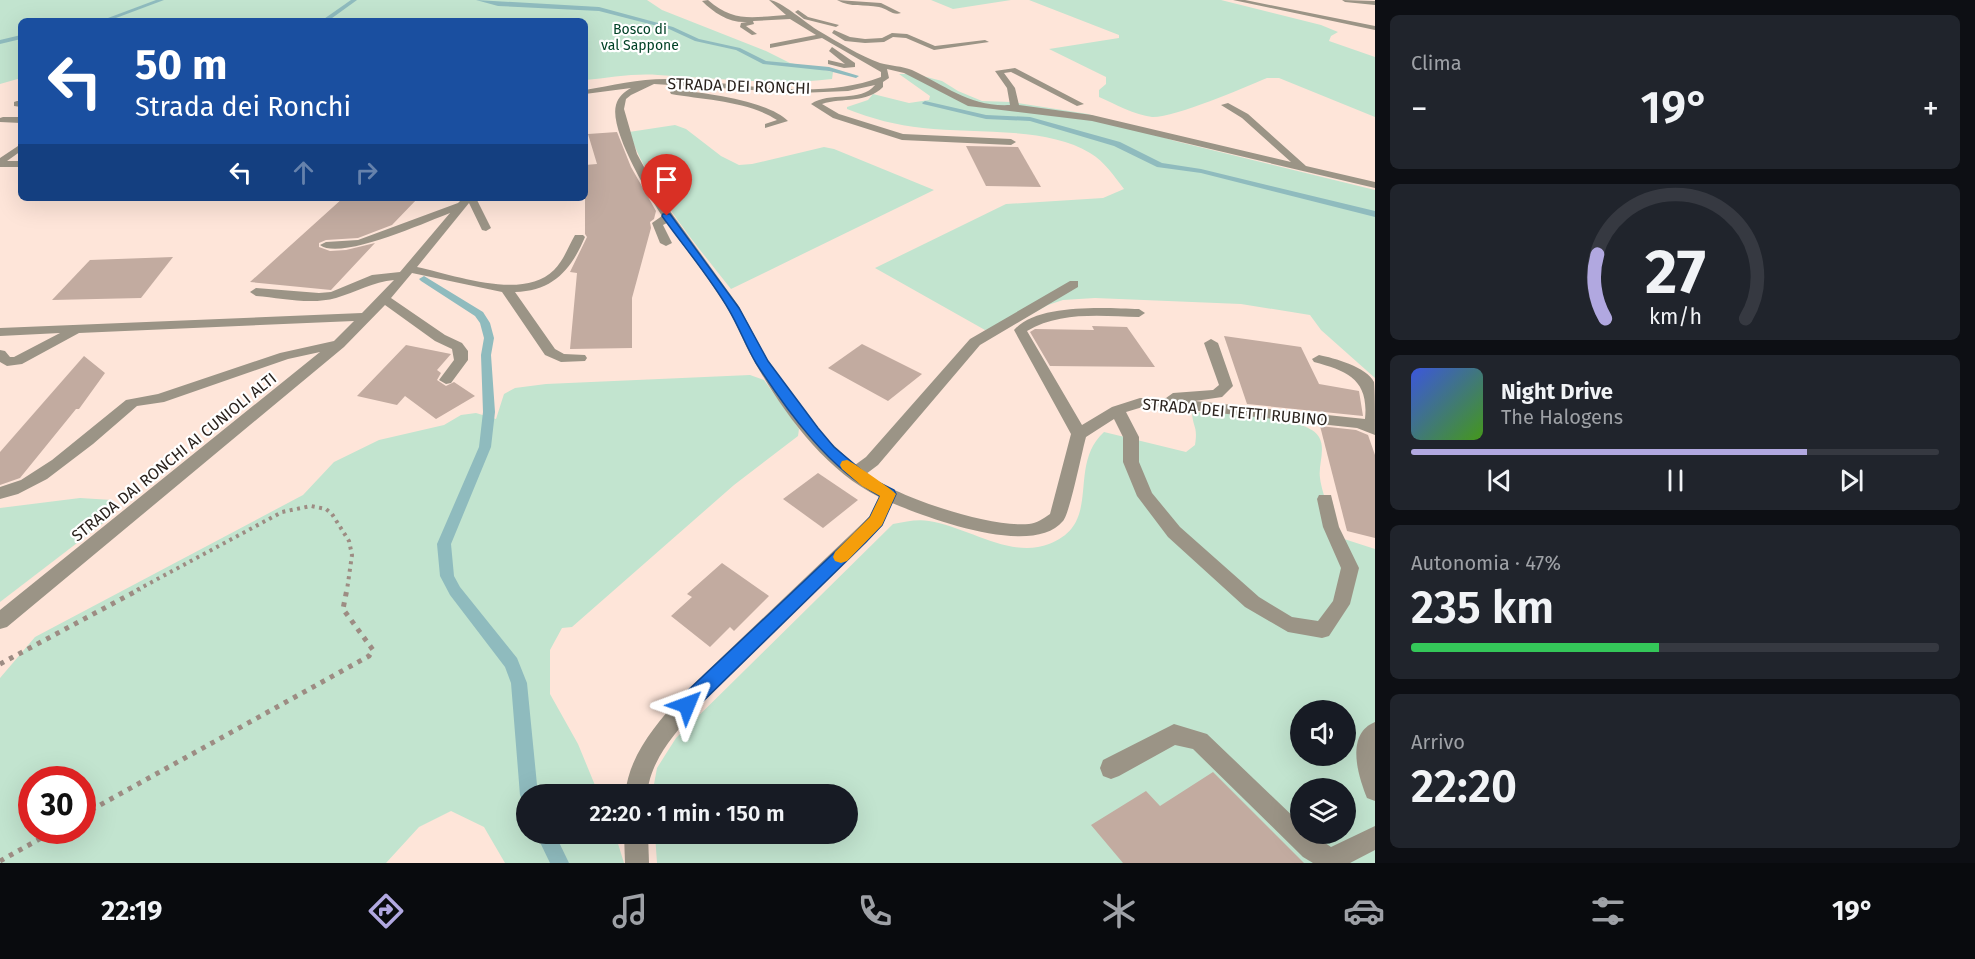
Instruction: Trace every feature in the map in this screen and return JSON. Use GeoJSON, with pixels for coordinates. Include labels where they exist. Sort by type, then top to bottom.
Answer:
{"type":"FeatureCollection","features":[{"type":"Feature","properties":{"kind":"street"},"geometry":{"type":"LineString","coordinates":[[772,0],[793,20],[885,71],[885,78],[869,95],[822,100],[815,104],[836,116],[902,137],[1011,142]]}},
{"type":"Feature","properties":{"kind":"street"},"geometry":{"type":"LineString","coordinates":[[785,0],[804,17],[836,25]]}},
{"type":"Feature","properties":{"kind":"street"},"geometry":{"type":"LineString","coordinates":[[840,0],[852,4],[881,5],[898,13]]}},
{"type":"Feature","properties":{"kind":"street"},"geometry":{"type":"LineString","coordinates":[[1236,0],[1375,28]]}},
{"type":"Feature","properties":{"kind":"street"},"geometry":{"type":"LineString","coordinates":[[1345,0],[1375,3]]}},
{"type":"Feature","properties":{"kind":"street"},"geometry":{"type":"LineString","coordinates":[[705,1],[719,13],[739,20],[793,20],[822,25],[848,39],[876,41],[900,35],[934,48],[985,42]]}},
{"type":"Feature","properties":{"kind":"street"},"geometry":{"type":"LineString","coordinates":[[1280,10],[1293,10],[1364,22]]}},
{"type":"Feature","properties":{"kind":"street"},"geometry":{"type":"LineString","coordinates":[[754,34],[743,27],[743,24],[793,20]]}},
{"type":"Feature","properties":{"kind":"street"},"geometry":{"type":"LineString","coordinates":[[773,46],[823,36]]}},
{"type":"Feature","properties":{"kind":"street"},"geometry":{"type":"LineString","coordinates":[[831,62],[844,66],[852,65],[831,49],[829,45],[834,41]]}},
{"type":"Feature","properties":{"kind":"street"},"geometry":{"type":"LineString","coordinates":[[876,64],[907,71],[968,104],[995,108],[1015,107],[1072,115],[1150,131],[1375,185]]}},
{"type":"Feature","properties":{"kind":"street"},"geometry":{"type":"LineString","coordinates":[[1015,107],[1011,88],[999,71],[1012,70],[1080,104]]}},
{"type":"Feature","properties":{"kind":"street"},"geometry":{"type":"LineString","coordinates":[[588,84],[631,81],[647,83]]}},
{"type":"Feature","properties":{"kind":"street","name":"STRADA DEI RONCHI"},"geometry":{"type":"LineString","coordinates":[[632,90],[647,83],[687,83],[792,91],[831,89],[879,82]]}},
{"type":"Feature","properties":{"kind":"street"},"geometry":{"type":"LineString","coordinates":[[588,92],[647,83]]}},
{"type":"Feature","properties":{"kind":"street"},"geometry":{"type":"LineString","coordinates":[[768,126],[784,121],[781,116],[767,111],[686,93],[632,90],[621,102],[620,116],[635,160],[650,190],[734,308],[762,362],[829,450],[867,483],[888,494],[970,522],[1017,532],[1050,525],[1057,518],[1079,434],[1020,330],[1056,316],[1080,313],[1139,313]]}},
{"type":"Feature","properties":{"kind":"street"},"geometry":{"type":"LineString","coordinates":[[1225,105],[1245,116],[1305,169]]}},
{"type":"Feature","properties":{"kind":"street"},"geometry":{"type":"LineString","coordinates":[[3,120],[18,120]]}},
{"type":"Feature","properties":{"kind":"street"},"geometry":{"type":"LineString","coordinates":[[0,163],[18,149]]}},
{"type":"Feature","properties":{"kind":"street"},"geometry":{"type":"LineString","coordinates":[[0,163],[18,164]]}},
{"type":"Feature","properties":{"kind":"street"},"geometry":{"type":"LineString","coordinates":[[326,245],[360,243],[387,235],[465,201]]}},
{"type":"Feature","properties":{"kind":"street","name":"STRADA DAI RONCHI AI CUNIOLI ALTI"},"geometry":{"type":"LineString","coordinates":[[0,621],[339,344],[368,317],[466,201]]}},
{"type":"Feature","properties":{"kind":"street"},"geometry":{"type":"LineString","coordinates":[[468,201],[480,212],[486,228]]}},
{"type":"Feature","properties":{"kind":"street"},"geometry":{"type":"LineString","coordinates":[[666,243],[657,223],[667,216]]}},
{"type":"Feature","properties":{"kind":"street"},"geometry":{"type":"LineString","coordinates":[[256,292],[319,297],[333,295],[376,278],[406,272],[522,290],[549,281],[561,273],[570,261],[579,237]]}},
{"type":"Feature","properties":{"kind":"street"},"geometry":{"type":"LineString","coordinates":[[856,473],[872,461],[975,342],[1074,284]]}},
{"type":"Feature","properties":{"kind":"street"},"geometry":{"type":"LineString","coordinates":[[506,289],[550,352],[561,358],[580,358]]}},
{"type":"Feature","properties":{"kind":"street"},"geometry":{"type":"LineString","coordinates":[[384,299],[440,338],[457,346],[461,351],[461,360],[446,380]]}},
{"type":"Feature","properties":{"kind":"street"},"geometry":{"type":"LineString","coordinates":[[0,333],[368,317]]}},
{"type":"Feature","properties":{"kind":"street"},"geometry":{"type":"LineString","coordinates":[[0,354],[7,362],[17,361],[78,329]]}},
{"type":"Feature","properties":{"kind":"street"},"geometry":{"type":"LineString","coordinates":[[1162,402],[1178,396],[1217,394],[1226,386],[1211,343]]}},
{"type":"Feature","properties":{"kind":"street"},"geometry":{"type":"LineString","coordinates":[[0,493],[10,492],[30,482],[128,405],[140,400],[159,399],[285,356],[339,344]]}},
{"type":"Feature","properties":{"kind":"street"},"geometry":{"type":"LineString","coordinates":[[1319,359],[1338,363],[1366,381],[1370,390],[1372,429]]}},
{"type":"Feature","properties":{"kind":"street","name":"STRADA DEI TETTI RUBINO"},"geometry":{"type":"LineString","coordinates":[[1079,434],[1117,410],[1145,401],[1360,423],[1372,429]]}},
{"type":"Feature","properties":{"kind":"street"},"geometry":{"type":"LineString","coordinates":[[1117,410],[1131,437],[1131,462],[1145,495],[1174,532],[1252,602],[1288,624],[1322,630],[1341,604],[1350,568],[1331,527],[1325,499]]}},
{"type":"Feature","properties":{"kind":"street"},"geometry":{"type":"LineString","coordinates":[[636,784],[647,759],[671,723],[876,521],[888,494]]}},
{"type":"Feature","properties":{"kind":"street"},"geometry":{"type":"LineString","coordinates":[[1375,732],[1365,758],[1375,790]]}},
{"type":"Feature","properties":{"kind":"street"},"geometry":{"type":"LineString","coordinates":[[1111,768],[1174,735],[1199,741],[1311,849],[1331,860],[1375,838]]}},
{"type":"Feature","properties":{"kind":"street"},"geometry":{"type":"LineString","coordinates":[[636,844],[637,863]]}},
{"type":"Feature","properties":{"kind":"path"},"geometry":{"type":"LineString","coordinates":[[0,664],[282,512],[303,506],[316,506],[330,509],[338,519],[353,555],[343,609],[373,650],[369,656],[96,807]]}},
{"type":"Feature","properties":{"kind":"path"},"geometry":{"type":"LineString","coordinates":[[0,861],[31,844]]}},
{"type":"Feature","properties":{"kind":"green space","name":"Bosco di val Sappone"},"geometry":{"type":"Polygon","coordinates":[[[0,0],[647,0],[662,10],[766,51],[790,63],[833,72],[832,79],[788,82],[649,75],[588,80],[588,18],[18,18],[18,79],[0,84],[0,0]]]}},
{"type":"Feature","properties":{"kind":"green space"},"geometry":{"type":"Polygon","coordinates":[[[931,0],[1011,0],[953,9],[931,0]]]}},
{"type":"Feature","properties":{"kind":"green space"},"geometry":{"type":"Polygon","coordinates":[[[1029,0],[1221,0],[1321,25],[1338,32],[1331,36],[1329,41],[1375,57],[1375,117],[1279,78],[1267,78],[1176,113],[1152,117],[1139,114],[1099,97],[1099,90],[1106,84],[1106,77],[1049,49],[1119,38],[1119,35],[1029,0]]]}},
{"type":"Feature","properties":{"kind":"green space"},"geometry":{"type":"Polygon","coordinates":[[[899,74],[915,74],[942,81],[982,101],[1011,102],[1088,114],[1175,141],[1375,190],[1375,378],[1321,330],[1310,315],[1241,304],[1095,298],[1063,300],[1048,305],[1021,320],[985,330],[875,268],[1006,204],[1103,198],[1124,189],[1100,161],[1072,144],[1031,135],[913,127],[884,121],[847,109],[847,107],[868,100],[873,94],[909,103],[929,100],[930,96],[899,74]]]}},
{"type":"Feature","properties":{"kind":"green space"},"geometry":{"type":"Polygon","coordinates":[[[675,125],[686,129],[721,156],[739,165],[824,147],[934,190],[731,289],[687,233],[661,195],[638,154],[629,132],[675,125]]]}},
{"type":"Feature","properties":{"kind":"green space"},"geometry":{"type":"Polygon","coordinates":[[[750,375],[764,380],[799,429],[798,436],[734,485],[572,627],[562,628],[550,650],[550,694],[578,744],[594,784],[516,784],[516,844],[618,844],[624,863],[505,863],[484,827],[451,811],[419,827],[386,863],[0,863],[0,678],[35,637],[303,495],[334,462],[379,440],[444,425],[461,415],[476,413],[496,419],[504,394],[515,388],[546,384],[750,375]]]}},
{"type":"Feature","properties":{"kind":"green space"},"geometry":{"type":"Polygon","coordinates":[[[1205,412],[1284,421],[1312,430],[1321,442],[1321,485],[1341,538],[1375,549],[1375,863],[657,863],[656,844],[858,844],[858,784],[654,784],[657,768],[676,738],[893,524],[929,521],[1019,548],[1034,548],[1049,544],[1066,535],[1075,523],[1081,509],[1087,461],[1093,446],[1104,432],[1186,452],[1195,445],[1196,430],[1192,413],[1205,412]]]}},
{"type":"Feature","properties":{"kind":"green space"},"geometry":{"type":"Polygon","coordinates":[[[80,498],[112,500],[111,517],[0,602],[0,508],[80,498]]]}},
{"type":"Feature","properties":{"kind":"building"},"geometry":{"type":"Polygon","coordinates":[[[617,132],[631,167],[656,211],[654,219],[650,222],[651,228],[632,298],[632,348],[570,349],[577,273],[570,272],[587,237],[585,234],[585,201],[588,201],[588,165],[597,164],[588,134],[617,132]]]}},
{"type":"Feature","properties":{"kind":"building"},"geometry":{"type":"Polygon","coordinates":[[[966,146],[1018,147],[1041,187],[986,186],[966,146]]]}},
{"type":"Feature","properties":{"kind":"building"},"geometry":{"type":"Polygon","coordinates":[[[340,201],[415,201],[392,225],[358,238],[326,240],[319,243],[319,247],[330,251],[346,250],[375,243],[331,290],[250,282],[340,201]]]}},
{"type":"Feature","properties":{"kind":"building"},"geometry":{"type":"Polygon","coordinates":[[[173,257],[141,298],[52,300],[90,260],[173,257]]]}},
{"type":"Feature","properties":{"kind":"building"},"geometry":{"type":"Polygon","coordinates":[[[1092,326],[1127,327],[1155,367],[1050,366],[1030,332],[1035,329],[1094,330],[1092,326]]]}},
{"type":"Feature","properties":{"kind":"building"},"geometry":{"type":"Polygon","coordinates":[[[1224,336],[1301,347],[1319,384],[1359,391],[1363,416],[1247,404],[1224,336]]]}},
{"type":"Feature","properties":{"kind":"building"},"geometry":{"type":"Polygon","coordinates":[[[862,344],[922,374],[888,401],[828,368],[862,344]]]}},
{"type":"Feature","properties":{"kind":"building"},"geometry":{"type":"Polygon","coordinates":[[[406,345],[451,354],[437,370],[441,373],[437,380],[446,386],[454,382],[475,396],[436,419],[405,396],[397,405],[357,396],[406,345]]]}},
{"type":"Feature","properties":{"kind":"building"},"geometry":{"type":"Polygon","coordinates":[[[84,356],[105,373],[79,409],[76,409],[20,478],[0,485],[0,452],[84,356]]]}},
{"type":"Feature","properties":{"kind":"building"},"geometry":{"type":"Polygon","coordinates":[[[1320,426],[1356,430],[1368,435],[1375,455],[1375,538],[1347,531],[1320,426]]]}},
{"type":"Feature","properties":{"kind":"building"},"geometry":{"type":"Polygon","coordinates":[[[818,473],[858,500],[823,528],[783,499],[818,473]]]}},
{"type":"Feature","properties":{"kind":"building"},"geometry":{"type":"Polygon","coordinates":[[[722,563],[769,596],[734,631],[730,627],[710,647],[671,616],[692,597],[687,594],[722,563]]]}},
{"type":"Feature","properties":{"kind":"building"},"geometry":{"type":"Polygon","coordinates":[[[1213,772],[1304,863],[1123,863],[1091,825],[1146,791],[1160,806],[1213,772]]]}},
{"type":"Feature","properties":{"kind":"waterway"},"geometry":{"type":"LineString","coordinates":[[111,18],[161,0]]}},
{"type":"Feature","properties":{"kind":"waterway"},"geometry":{"type":"LineString","coordinates":[[328,18],[354,0]]}},
{"type":"Feature","properties":{"kind":"waterway"},"geometry":{"type":"LineString","coordinates":[[479,0],[498,4],[599,9],[671,28],[697,40],[738,49],[765,63],[829,69],[856,76]]}},
{"type":"Feature","properties":{"kind":"waterway"},"geometry":{"type":"LineString","coordinates":[[0,42],[18,38]]}},
{"type":"Feature","properties":{"kind":"waterway"},"geometry":{"type":"LineString","coordinates":[[925,103],[986,117],[1030,119],[1117,144],[1160,165],[1201,171],[1375,214]]}},
{"type":"Feature","properties":{"kind":"waterway"},"geometry":{"type":"LineString","coordinates":[[348,201],[358,204]]}},
{"type":"Feature","properties":{"kind":"waterway"},"geometry":{"type":"LineString","coordinates":[[424,279],[479,314],[485,323],[489,338],[486,355],[489,412],[485,447],[444,544],[447,576],[455,591],[511,663],[519,683],[528,784]]}},
{"type":"Feature","properties":{"kind":"waterway"},"geometry":{"type":"LineString","coordinates":[[550,844],[560,863]]}},
{"type":"Feature","properties":{"kind":"slow traffic"},"geometry":{"type":"LineString","coordinates":[[841,557],[876,521],[888,494],[867,483],[847,465]]}},
{"type":"Feature","properties":{"kind":"route"},"geometry":{"type":"LineString","coordinates":[[667,216],[722,290],[762,362],[813,431],[829,450],[867,483],[888,494],[876,521],[687,705]]}}]}
